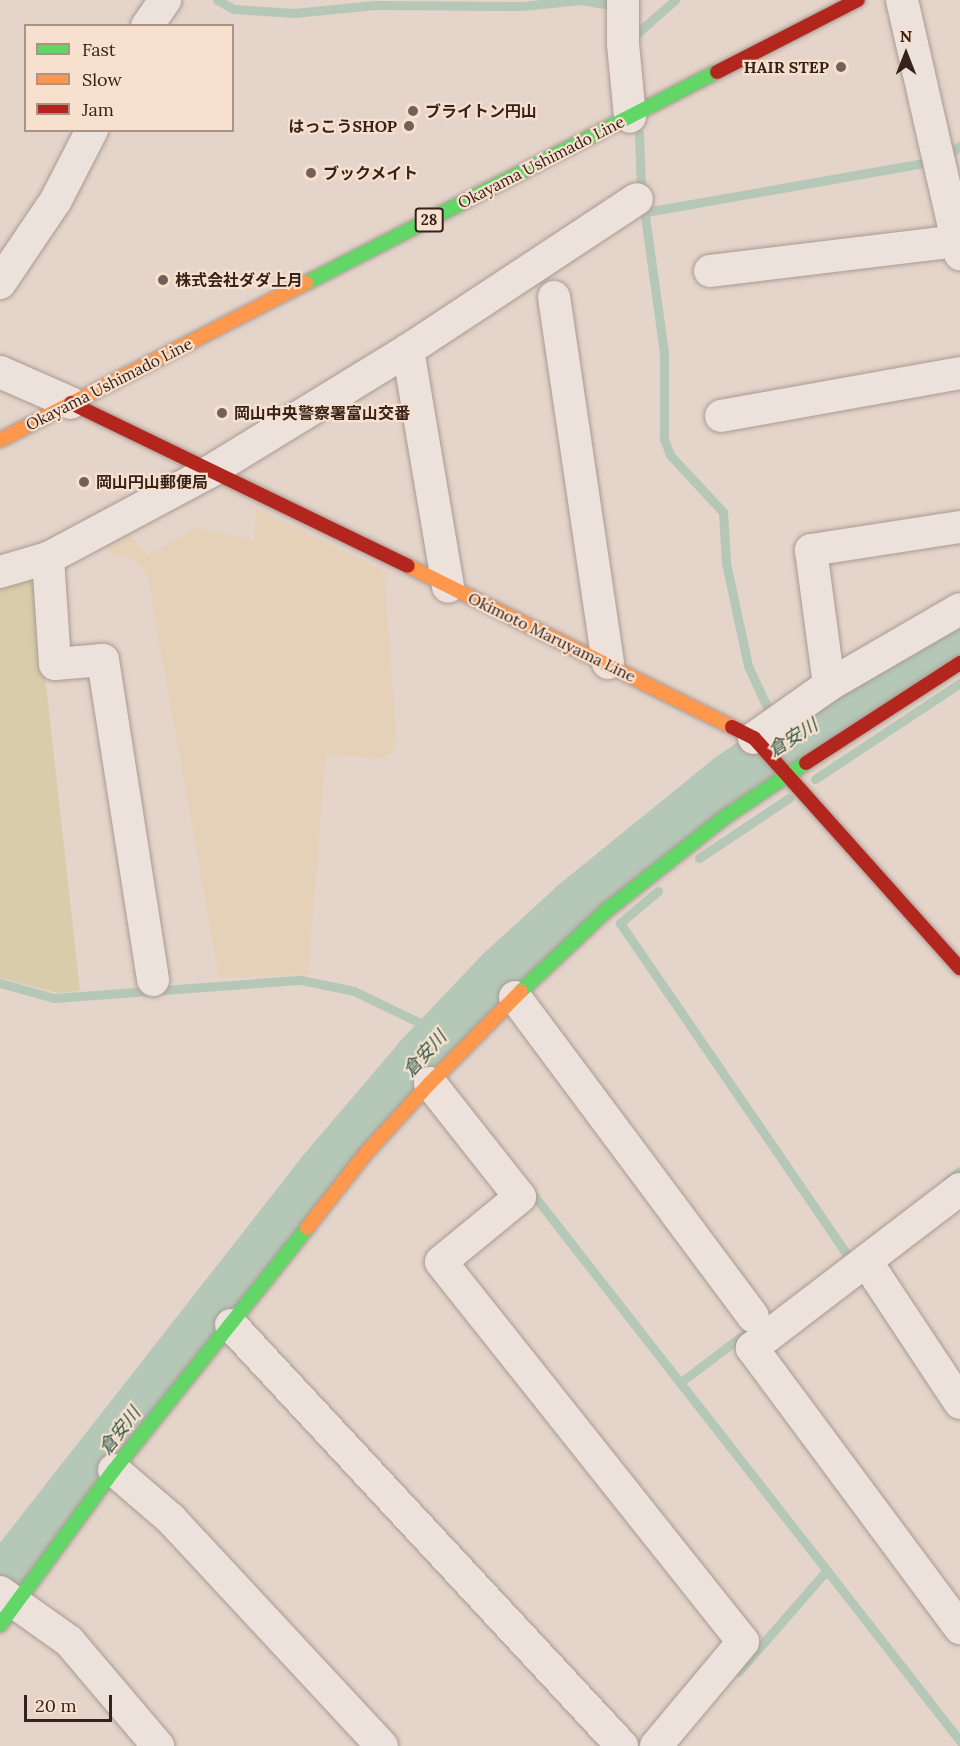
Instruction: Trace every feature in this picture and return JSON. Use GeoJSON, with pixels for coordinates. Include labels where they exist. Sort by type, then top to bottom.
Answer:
{"type":"FeatureCollection","features":[{"type":"Feature","properties":{"kind":"main road","name":"Okayama Ushimado Line"},"geometry":{"type":"LineString","coordinates":[[0,440],[858,0]]}},
{"type":"Feature","properties":{"kind":"main road","name":"Okimoto Maruyama Line"},"geometry":{"type":"LineString","coordinates":[[71,403],[209,472],[608,663],[756,741],[957,959]]}},
{"type":"Feature","properties":{"kind":"main road"},"geometry":{"type":"LineString","coordinates":[[7,1605],[366,1153],[430,1083],[515,997],[606,911],[782,769],[960,663]]}},
{"type":"Feature","properties":{"kind":"street"},"geometry":{"type":"LineString","coordinates":[[148,24],[165,0]]}},
{"type":"Feature","properties":{"kind":"street"},"geometry":{"type":"LineString","coordinates":[[623,0],[623,44],[630,117]]}},
{"type":"Feature","properties":{"kind":"street"},"geometry":{"type":"LineString","coordinates":[[710,272],[958,248],[944,160],[902,0]]}},
{"type":"Feature","properties":{"kind":"street"},"geometry":{"type":"LineString","coordinates":[[0,283],[56,200],[91,132]]}},
{"type":"Feature","properties":{"kind":"street"},"geometry":{"type":"LineString","coordinates":[[0,572],[48,558],[209,472],[408,350],[637,199]]}},
{"type":"Feature","properties":{"kind":"street"},"geometry":{"type":"LineString","coordinates":[[554,297],[608,663]]}},
{"type":"Feature","properties":{"kind":"street"},"geometry":{"type":"LineString","coordinates":[[408,350],[448,587]]}},
{"type":"Feature","properties":{"kind":"street"},"geometry":{"type":"LineString","coordinates":[[0,372],[71,403]]}},
{"type":"Feature","properties":{"kind":"street"},"geometry":{"type":"LineString","coordinates":[[721,416],[960,374]]}},
{"type":"Feature","properties":{"kind":"street"},"geometry":{"type":"LineString","coordinates":[[829,685],[811,550],[960,527]]}},
{"type":"Feature","properties":{"kind":"street"},"geometry":{"type":"LineString","coordinates":[[48,558],[55,664],[103,660],[153,980]]}},
{"type":"Feature","properties":{"kind":"street"},"geometry":{"type":"LineString","coordinates":[[756,741],[829,685],[960,609]]}},
{"type":"Feature","properties":{"kind":"street"},"geometry":{"type":"LineString","coordinates":[[515,997],[753,1316]]}},
{"type":"Feature","properties":{"kind":"street"},"geometry":{"type":"LineString","coordinates":[[430,1083],[519,1197],[441,1262],[743,1641],[656,1746]]}},
{"type":"Feature","properties":{"kind":"street"},"geometry":{"type":"LineString","coordinates":[[960,1189],[753,1348],[960,1628]]}},
{"type":"Feature","properties":{"kind":"street"},"geometry":{"type":"LineString","coordinates":[[866,1261],[960,1403]]}},
{"type":"Feature","properties":{"kind":"street"},"geometry":{"type":"LineString","coordinates":[[231,1325],[622,1746]]}},
{"type":"Feature","properties":{"kind":"street"},"geometry":{"type":"LineString","coordinates":[[114,1470],[171,1519],[382,1746]]}},
{"type":"Feature","properties":{"kind":"street"},"geometry":{"type":"LineString","coordinates":[[7,1605],[69,1641],[158,1746]]}},
{"type":"Feature","properties":{"kind":"shaded area"},"geometry":{"type":"Polygon","coordinates":[[[256,509],[379,569],[384,576],[397,741],[391,752],[382,758],[326,754],[308,974],[219,978],[147,572],[131,559],[109,553],[108,535],[130,533],[147,556],[198,528],[254,541],[256,509]]]}},
{"type":"Feature","properties":{"kind":"shaded area"},"geometry":{"type":"Polygon","coordinates":[[[33,568],[80,991],[58,993],[0,978],[0,579],[33,568]]]}},
{"type":"Feature","properties":{"kind":"waterway"},"geometry":{"type":"LineString","coordinates":[[217,0],[234,9],[294,13],[375,5],[522,6],[581,0],[610,5]]}},
{"type":"Feature","properties":{"kind":"waterway"},"geometry":{"type":"LineString","coordinates":[[634,40],[634,36],[675,0]]}},
{"type":"Feature","properties":{"kind":"waterway"},"geometry":{"type":"LineString","coordinates":[[639,133],[641,187],[664,353],[664,439],[670,455],[723,512],[726,563],[748,666],[771,715]]}},
{"type":"Feature","properties":{"kind":"waterway"},"geometry":{"type":"LineString","coordinates":[[646,212],[924,163],[948,155],[960,146]]}},
{"type":"Feature","properties":{"kind":"waterway","name":"倉安川"},"geometry":{"type":"LineString","coordinates":[[0,1585],[324,1171],[421,1057],[502,972],[575,905],[730,779],[790,738],[960,638]]}},
{"type":"Feature","properties":{"kind":"waterway"},"geometry":{"type":"LineString","coordinates":[[815,779],[960,683]]}},
{"type":"Feature","properties":{"kind":"waterway"},"geometry":{"type":"LineString","coordinates":[[699,858],[789,798]]}},
{"type":"Feature","properties":{"kind":"waterway"},"geometry":{"type":"LineString","coordinates":[[658,891],[620,923],[848,1256]]}},
{"type":"Feature","properties":{"kind":"waterway"},"geometry":{"type":"LineString","coordinates":[[0,983],[54,998],[301,980],[354,991],[443,1034]]}},
{"type":"Feature","properties":{"kind":"waterway"},"geometry":{"type":"LineString","coordinates":[[421,1057],[431,1064]]}},
{"type":"Feature","properties":{"kind":"waterway"},"geometry":{"type":"LineString","coordinates":[[946,1182],[960,1171]]}},
{"type":"Feature","properties":{"kind":"waterway"},"geometry":{"type":"LineString","coordinates":[[528,1188],[960,1741]]}},
{"type":"Feature","properties":{"kind":"waterway"},"geometry":{"type":"LineString","coordinates":[[681,1382],[751,1329]]}},
{"type":"Feature","properties":{"kind":"waterway"},"geometry":{"type":"LineString","coordinates":[[0,1554],[15,1566]]}},
{"type":"Feature","properties":{"kind":"waterway"},"geometry":{"type":"LineString","coordinates":[[738,1672],[827,1570]]}},
{"type":"Feature","properties":{"kind":"traffic: fast"},"geometry":{"type":"LineString","coordinates":[[306,283],[717,72]]}},
{"type":"Feature","properties":{"kind":"traffic: fast"},"geometry":{"type":"LineString","coordinates":[[521,991],[606,911],[725,817],[806,763]]}},
{"type":"Feature","properties":{"kind":"traffic: fast"},"geometry":{"type":"LineString","coordinates":[[0,1625],[114,1470],[307,1228]]}},
{"type":"Feature","properties":{"kind":"traffic: slow"},"geometry":{"type":"LineString","coordinates":[[0,440],[306,283]]}},
{"type":"Feature","properties":{"kind":"traffic: slow"},"geometry":{"type":"LineString","coordinates":[[408,566],[732,727]]}},
{"type":"Feature","properties":{"kind":"traffic: slow"},"geometry":{"type":"LineString","coordinates":[[307,1228],[366,1153],[430,1083],[521,991]]}},
{"type":"Feature","properties":{"kind":"traffic: jam"},"geometry":{"type":"LineString","coordinates":[[717,72],[858,0]]}},
{"type":"Feature","properties":{"kind":"traffic: jam"},"geometry":{"type":"LineString","coordinates":[[71,403],[408,566]]}},
{"type":"Feature","properties":{"kind":"traffic: jam"},"geometry":{"type":"LineString","coordinates":[[806,763],[960,663]]}},
{"type":"Feature","properties":{"kind":"traffic: jam"},"geometry":{"type":"LineString","coordinates":[[732,727],[754,738],[960,968]]}},
{"type":"Feature","properties":{"kind":"place","name":"HAIR STEP"},"geometry":{"type":"Point","coordinates":[841,67]}},
{"type":"Feature","properties":{"kind":"place","name":"ブライトン円山"},"geometry":{"type":"Point","coordinates":[413,111]}},
{"type":"Feature","properties":{"kind":"place","name":"はっこうSHOP"},"geometry":{"type":"Point","coordinates":[409,126]}},
{"type":"Feature","properties":{"kind":"place","name":"ブックメイト"},"geometry":{"type":"Point","coordinates":[311,173]}},
{"type":"Feature","properties":{"kind":"place","name":"株式会社ダダ上月"},"geometry":{"type":"Point","coordinates":[163,280]}},
{"type":"Feature","properties":{"kind":"place","name":"岡山中央警察署富山交番"},"geometry":{"type":"Point","coordinates":[222,413]}},
{"type":"Feature","properties":{"kind":"place","name":"岡山円山郵便局"},"geometry":{"type":"Point","coordinates":[84,482]}}]}
